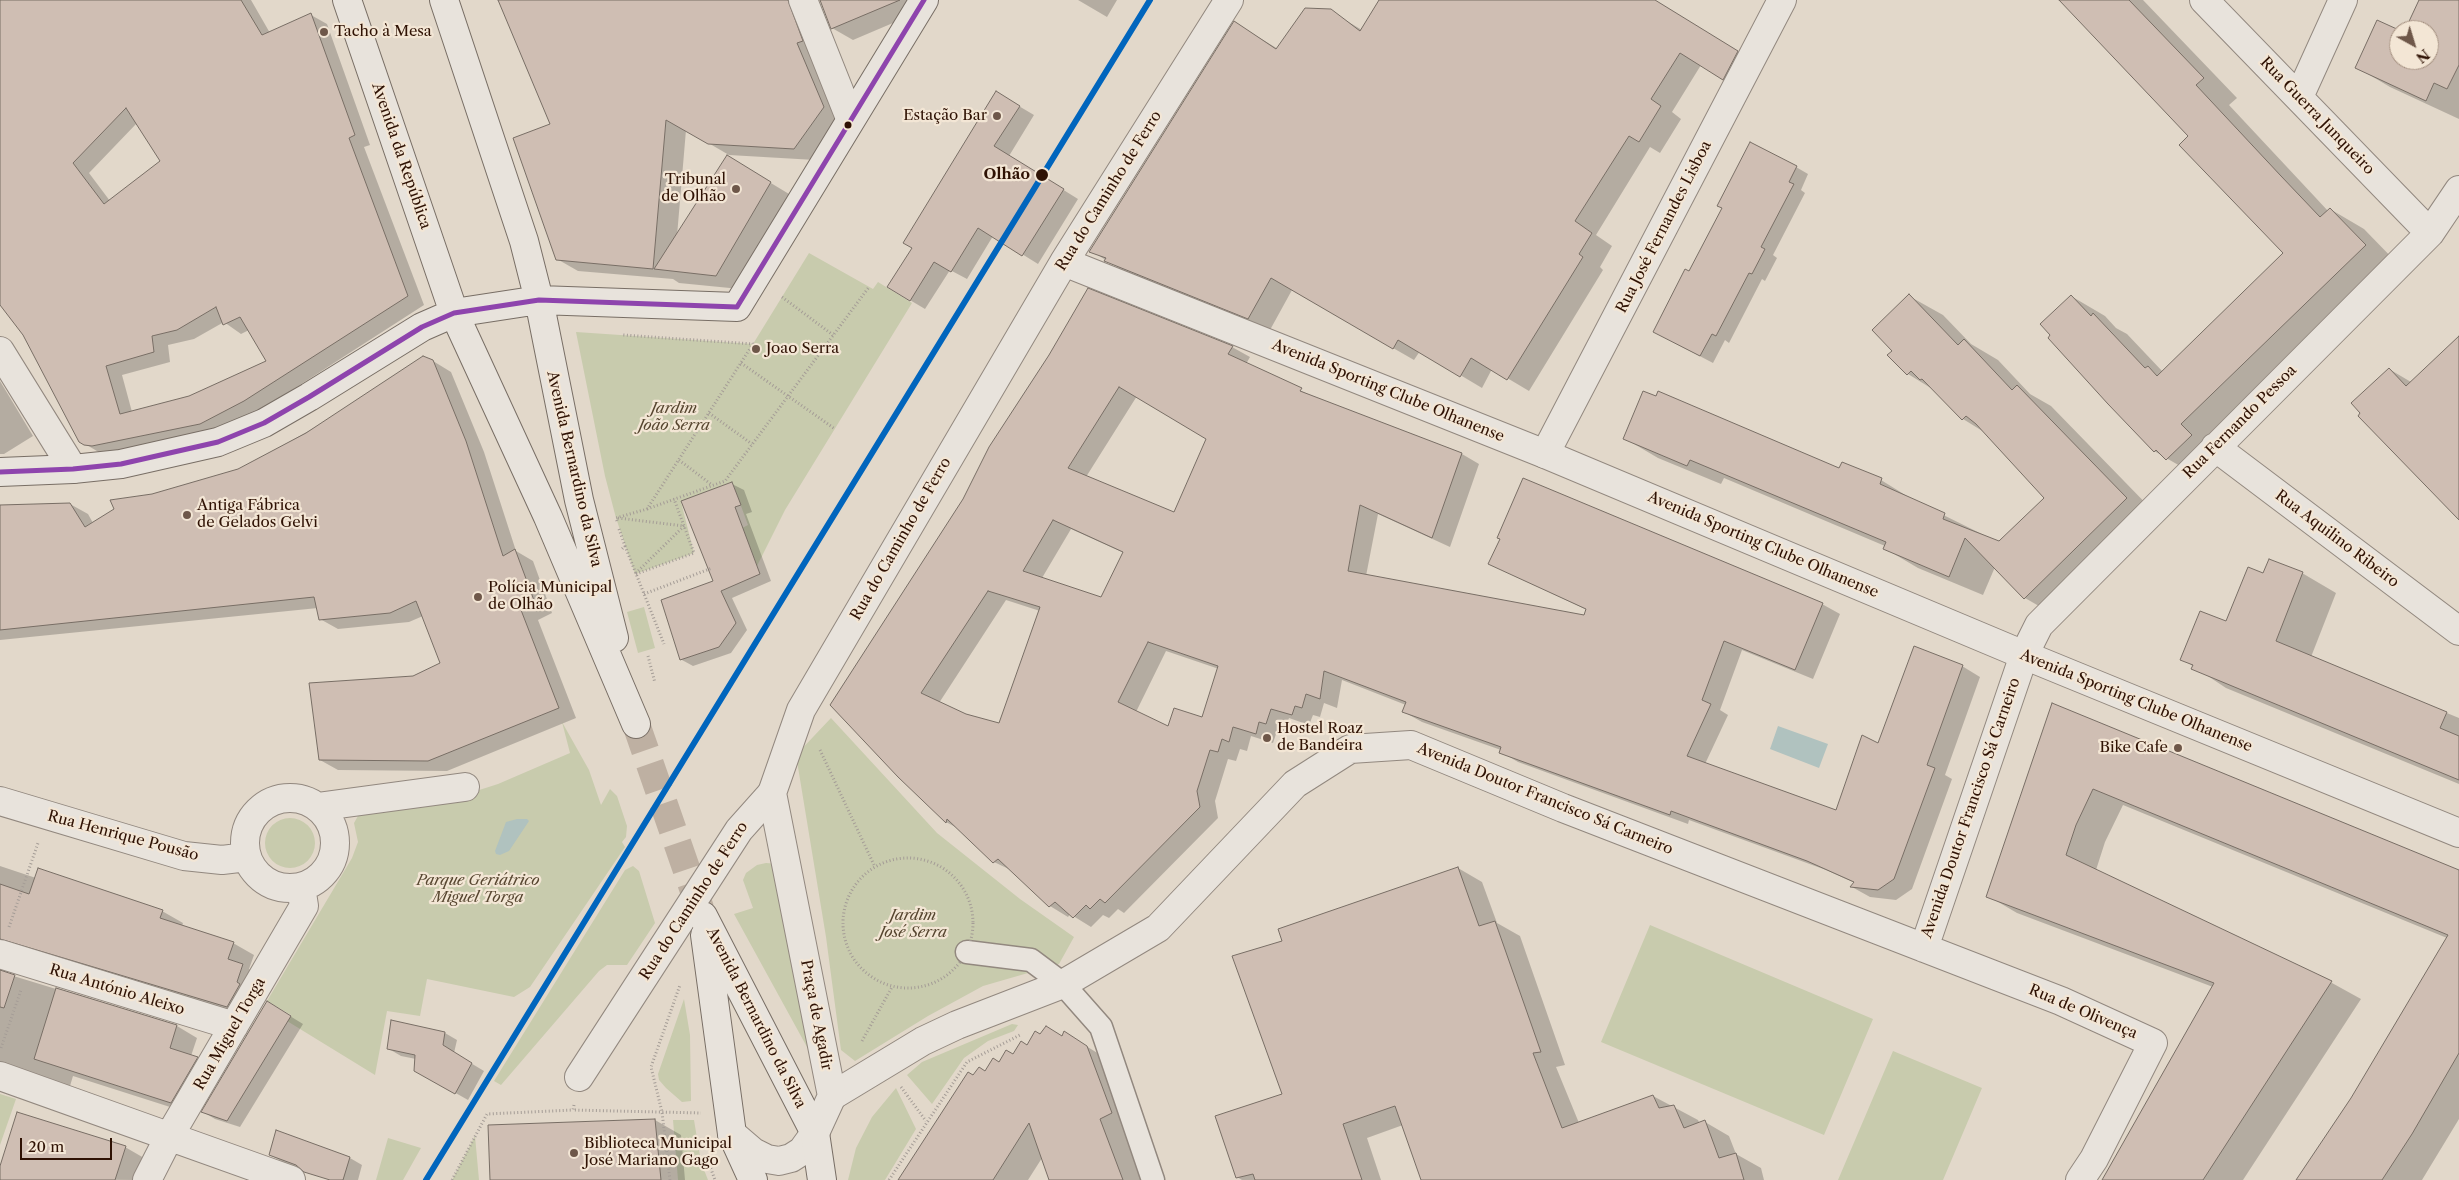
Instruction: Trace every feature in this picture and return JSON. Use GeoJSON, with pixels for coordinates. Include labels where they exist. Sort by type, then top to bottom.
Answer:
{"type":"FeatureCollection","features":[{"type":"Feature","properties":{"kind":"street","name":"Avenida da República"},"geometry":{"type":"LineString","coordinates":[[347,0],[454,313]]}},
{"type":"Feature","properties":{"kind":"street"},"geometry":{"type":"LineString","coordinates":[[444,0],[524,241],[539,300]]}},
{"type":"Feature","properties":{"kind":"street"},"geometry":{"type":"LineString","coordinates":[[803,0],[850,118]]}},
{"type":"Feature","properties":{"kind":"street"},"geometry":{"type":"LineString","coordinates":[[0,472],[74,469],[122,464],[163,456],[227,438],[264,423],[310,397],[422,327],[454,313],[539,300],[737,307],[850,118],[924,0]]}},
{"type":"Feature","properties":{"kind":"street","name":"Rua do Caminho de Ferro"},"geometry":{"type":"LineString","coordinates":[[579,1077],[739,830],[772,793],[801,710],[1064,262],[1229,0]]}},
{"type":"Feature","properties":{"kind":"street","name":"Rua José Fernandes Lisboa"},"geometry":{"type":"LineString","coordinates":[[1545,454],[1782,0]]}},
{"type":"Feature","properties":{"kind":"street","name":"Rua Guerra Junqueiro"},"geometry":{"type":"LineString","coordinates":[[2204,0],[2430,233]]}},
{"type":"Feature","properties":{"kind":"street"},"geometry":{"type":"LineString","coordinates":[[2299,97],[2343,0]]}},
{"type":"Feature","properties":{"kind":"street","name":"Rua Fernando Pessoa"},"geometry":{"type":"LineString","coordinates":[[2024,654],[2039,625],[2430,233],[2459,190]]}},
{"type":"Feature","properties":{"kind":"street","name":"Avenida Sporting Clube Olhanense"},"geometry":{"type":"LineString","coordinates":[[1064,262],[1545,454],[2459,833]]}},
{"type":"Feature","properties":{"kind":"street","name":"Avenida Bernardino da Silva"},"geometry":{"type":"LineString","coordinates":[[454,313],[548,517],[636,724],[579,500],[539,300]]}},
{"type":"Feature","properties":{"kind":"street"},"geometry":{"type":"LineString","coordinates":[[0,351],[74,469]]}},
{"type":"Feature","properties":{"kind":"street","name":"Rua Aquilino Ribeiro"},"geometry":{"type":"LineString","coordinates":[[2215,447],[2459,631]]}},
{"type":"Feature","properties":{"kind":"street","name":"Avenida Doutor Francisco Sá Carneiro"},"geometry":{"type":"LineString","coordinates":[[832,1096],[884,1063],[932,1036],[1063,984],[1158,928],[1296,784],[1350,750],[1412,745],[1563,808],[1924,948],[2024,654]]}},
{"type":"Feature","properties":{"kind":"street"},"geometry":{"type":"LineString","coordinates":[[317,807],[465,787]]}},
{"type":"Feature","properties":{"kind":"street","name":"Praça de Agadir"},"geometry":{"type":"LineString","coordinates":[[772,793],[832,1096]]}},
{"type":"Feature","properties":{"kind":"street"},"geometry":{"type":"LineString","coordinates":[[290,799],[304,801],[317,807],[327,818],[333,831],[332,859],[325,871],[314,881],[301,887],[288,888],[274,885],[262,879],[253,869],[247,857],[245,843],[247,829],[254,816],[264,806],[290,799]]}},
{"type":"Feature","properties":{"kind":"street","name":"Rua Henrique Pousão"},"geometry":{"type":"LineString","coordinates":[[0,801],[184,856],[222,860],[247,857]]}},
{"type":"Feature","properties":{"kind":"street","name":"Rua Miguel Torga"},"geometry":{"type":"LineString","coordinates":[[147,1180],[170,1135],[304,906],[301,887]]}},
{"type":"Feature","properties":{"kind":"street","name":"Avenida Bernardino da Silva"},"geometry":{"type":"LineString","coordinates":[[753,1180],[730,1124],[703,916],[815,1133],[822,1180]]}},
{"type":"Feature","properties":{"kind":"street","name":"Rua António Aleixo"},"geometry":{"type":"LineString","coordinates":[[3,944],[30,963],[234,1026]]}},
{"type":"Feature","properties":{"kind":"street","name":"Rua de Olivença"},"geometry":{"type":"LineString","coordinates":[[1924,948],[2061,1001],[2153,1042],[2094,1160],[2080,1180]]}},
{"type":"Feature","properties":{"kind":"street"},"geometry":{"type":"LineString","coordinates":[[967,952],[1031,960],[1063,984],[1101,1027],[1153,1180]]}},
{"type":"Feature","properties":{"kind":"street"},"geometry":{"type":"LineString","coordinates":[[0,1076],[170,1135],[291,1180]]}},
{"type":"Feature","properties":{"kind":"street"},"geometry":{"type":"LineString","coordinates":[[730,1124],[753,1152],[767,1159],[780,1161],[791,1158],[802,1151],[815,1133],[832,1096]]}},
{"type":"Feature","properties":{"kind":"path"},"geometry":{"type":"LineString","coordinates":[[616,518],[725,481],[869,287]]}},
{"type":"Feature","properties":{"kind":"path"},"geometry":{"type":"LineString","coordinates":[[782,297],[833,334]]}},
{"type":"Feature","properties":{"kind":"path"},"geometry":{"type":"LineString","coordinates":[[615,335],[753,344],[647,508]]}},
{"type":"Feature","properties":{"kind":"path"},"geometry":{"type":"LineString","coordinates":[[742,363],[836,429]]}},
{"type":"Feature","properties":{"kind":"path"},"geometry":{"type":"LineString","coordinates":[[709,413],[752,444]]}},
{"type":"Feature","properties":{"kind":"path"},"geometry":{"type":"LineString","coordinates":[[678,460],[712,486]]}},
{"type":"Feature","properties":{"kind":"path"},"geometry":{"type":"LineString","coordinates":[[626,578],[694,553],[674,499]]}},
{"type":"Feature","properties":{"kind":"path"},"geometry":{"type":"LineString","coordinates":[[616,518],[684,526]]}},
{"type":"Feature","properties":{"kind":"path"},"geometry":{"type":"LineString","coordinates":[[616,518],[635,574],[664,644]]}},
{"type":"Feature","properties":{"kind":"path"},"geometry":{"type":"LineString","coordinates":[[635,574],[684,526]]}},
{"type":"Feature","properties":{"kind":"path"},"geometry":{"type":"LineString","coordinates":[[619,552],[625,546]]}},
{"type":"Feature","properties":{"kind":"path"},"geometry":{"type":"LineString","coordinates":[[644,594],[712,568]]}},
{"type":"Feature","properties":{"kind":"path"},"geometry":{"type":"LineString","coordinates":[[648,656],[656,683]]}},
{"type":"Feature","properties":{"kind":"path"},"geometry":{"type":"LineString","coordinates":[[801,710],[875,867]]}},
{"type":"Feature","properties":{"kind":"path"},"geometry":{"type":"LineString","coordinates":[[3,944],[48,816]]}},
{"type":"Feature","properties":{"kind":"path"},"geometry":{"type":"LineString","coordinates":[[896,859],[918,859],[937,865],[954,876],[966,893],[973,912],[973,932],[967,952],[954,970],[936,982],[914,988],[892,987],[872,978],[856,963],[846,944],[843,922],[847,901],[858,882],[875,867],[896,859]]}},
{"type":"Feature","properties":{"kind":"path"},"geometry":{"type":"LineString","coordinates":[[670,1180],[662,1112],[651,1067],[683,977],[672,935]]}},
{"type":"Feature","properties":{"kind":"path"},"geometry":{"type":"LineString","coordinates":[[0,1050],[30,963]]}},
{"type":"Feature","properties":{"kind":"path"},"geometry":{"type":"LineString","coordinates":[[889,1180],[967,1062],[1028,1031]]}},
{"type":"Feature","properties":{"kind":"path"},"geometry":{"type":"LineString","coordinates":[[572,1110],[579,1077]]}},
{"type":"Feature","properties":{"kind":"path"},"geometry":{"type":"LineString","coordinates":[[452,1180],[487,1114],[572,1110],[662,1112],[730,1124]]}},
{"type":"Feature","properties":{"kind":"green space","name":"Jardim João Serra"},"geometry":{"type":"Polygon","coordinates":[[[809,253],[873,289],[878,282],[912,303],[785,510],[757,566],[742,528],[748,525],[732,482],[681,502],[694,553],[635,574],[616,518],[605,476],[576,332],[753,344],[809,253]]]}},
{"type":"Feature","properties":{"kind":"green space"},"geometry":{"type":"Polygon","coordinates":[[[644,607],[655,648],[638,653],[627,612],[644,607]]]}},
{"type":"Feature","properties":{"kind":"green space","name":"Jardim José Serra"},"geometry":{"type":"Polygon","coordinates":[[[831,718],[937,833],[1020,899],[1074,937],[1059,964],[983,986],[928,1016],[855,1061],[841,1050],[826,937],[796,755],[831,718]]]}},
{"type":"Feature","properties":{"kind":"green space","name":"Parque Geriátrico Miguel Torga"},"geometry":{"type":"Polygon","coordinates":[[[562,722],[589,770],[601,805],[610,789],[617,796],[627,826],[626,837],[622,842],[625,847],[530,987],[514,997],[427,979],[420,1016],[387,1011],[375,1075],[287,1021],[291,1015],[267,1001],[352,858],[358,842],[354,823],[358,816],[364,811],[473,792],[498,784],[570,753],[562,722]]]}},
{"type":"Feature","properties":{"kind":"green space"},"geometry":{"type":"Polygon","coordinates":[[[285,818],[295,818],[308,825],[315,838],[315,848],[308,861],[295,868],[285,868],[276,864],[269,857],[265,848],[265,838],[269,829],[276,822],[285,818]]]}},
{"type":"Feature","properties":{"kind":"green space"},"geometry":{"type":"Polygon","coordinates":[[[766,863],[779,864],[813,1058],[734,914],[753,908],[743,880],[746,873],[757,865],[766,863]]]}},
{"type":"Feature","properties":{"kind":"green space"},"geometry":{"type":"Polygon","coordinates":[[[633,866],[639,871],[655,923],[627,965],[607,965],[599,971],[501,1085],[494,1081],[625,870],[633,866]]]}},
{"type":"Feature","properties":{"kind":"green space"},"geometry":{"type":"Polygon","coordinates":[[[1650,925],[1873,1019],[1824,1135],[1601,1042],[1650,925]]]}},
{"type":"Feature","properties":{"kind":"green space"},"geometry":{"type":"Polygon","coordinates":[[[684,999],[690,1035],[691,1101],[682,1102],[659,1080],[658,1074],[684,999]]]}},
{"type":"Feature","properties":{"kind":"green space"},"geometry":{"type":"Polygon","coordinates":[[[1012,1024],[1018,1025],[1014,1031],[988,1041],[964,1058],[932,1104],[907,1075],[922,1062],[1012,1024]]]}},
{"type":"Feature","properties":{"kind":"green space"},"geometry":{"type":"Polygon","coordinates":[[[1893,1051],[1982,1088],[1943,1180],[1838,1180],[1893,1051]]]}},
{"type":"Feature","properties":{"kind":"green space"},"geometry":{"type":"Polygon","coordinates":[[[896,1088],[916,1129],[885,1180],[848,1180],[856,1148],[872,1117],[896,1088]]]}},
{"type":"Feature","properties":{"kind":"green space"},"geometry":{"type":"Polygon","coordinates":[[[0,1094],[16,1099],[0,1145],[0,1094]]]}},
{"type":"Feature","properties":{"kind":"green space"},"geometry":{"type":"Polygon","coordinates":[[[673,1120],[694,1120],[701,1162],[708,1180],[678,1180],[673,1120]]]}},
{"type":"Feature","properties":{"kind":"green space"},"geometry":{"type":"Polygon","coordinates":[[[475,1136],[479,1180],[452,1180],[475,1136]]]}},
{"type":"Feature","properties":{"kind":"green space"},"geometry":{"type":"Polygon","coordinates":[[[388,1138],[421,1148],[403,1180],[376,1180],[388,1138]]]}},
{"type":"Feature","properties":{"kind":"shaded area"},"geometry":{"type":"Polygon","coordinates":[[[1778,726],[1828,744],[1819,768],[1770,749],[1778,726]]]}},
{"type":"Feature","properties":{"kind":"shaded area"},"geometry":{"type":"Polygon","coordinates":[[[527,819],[529,821],[509,851],[500,855],[496,854],[495,851],[506,822],[527,819]]]}},
{"type":"Feature","properties":{"kind":"building"},"geometry":{"type":"Polygon","coordinates":[[[0,0],[241,0],[262,35],[311,13],[355,135],[349,138],[408,296],[244,401],[200,424],[92,446],[79,442],[23,335],[0,305],[0,0]],[[126,108],[73,163],[104,204],[160,161],[126,108]],[[216,307],[177,330],[152,336],[154,352],[106,366],[120,414],[189,396],[266,361],[240,317],[223,325],[216,307]]]}},
{"type":"Feature","properties":{"kind":"building"},"geometry":{"type":"Polygon","coordinates":[[[498,0],[788,0],[803,41],[797,43],[824,107],[794,149],[708,144],[666,120],[653,269],[556,260],[513,138],[550,124],[498,0]]]}},
{"type":"Feature","properties":{"kind":"building"},"geometry":{"type":"Polygon","coordinates":[[[820,0],[900,0],[831,29],[820,0]]]}},
{"type":"Feature","properties":{"kind":"building"},"geometry":{"type":"Polygon","coordinates":[[[1379,0],[1655,0],[1738,51],[1723,80],[1680,53],[1651,99],[1661,106],[1639,142],[1629,136],[1575,221],[1592,233],[1579,254],[1583,257],[1507,380],[1471,358],[1460,377],[1398,340],[1393,349],[1271,278],[1248,319],[1104,261],[1106,258],[1089,252],[1234,21],[1276,49],[1305,8],[1331,9],[1360,31],[1379,0]]]}},
{"type":"Feature","properties":{"kind":"building"},"geometry":{"type":"Polygon","coordinates":[[[2059,0],[2129,0],[2204,78],[2196,85],[2320,217],[2330,208],[2366,245],[2181,424],[2192,435],[2166,460],[2156,450],[2154,452],[2108,404],[2048,338],[2050,335],[2040,324],[2071,295],[2091,316],[2093,313],[2145,368],[2148,366],[2157,376],[2283,253],[2179,145],[2188,136],[2059,0]]]}},
{"type":"Feature","properties":{"kind":"building"},"geometry":{"type":"Polygon","coordinates":[[[2419,0],[2459,0],[2459,65],[2447,89],[2434,83],[2426,101],[2355,68],[2377,20],[2389,25],[2389,70],[2439,70],[2439,20],[2410,20],[2419,0]]]}},
{"type":"Feature","properties":{"kind":"building"},"geometry":{"type":"Polygon","coordinates":[[[996,91],[1020,106],[994,146],[1064,189],[1022,256],[978,228],[951,272],[934,262],[910,301],[887,287],[912,248],[903,243],[996,91]]]}},
{"type":"Feature","properties":{"kind":"building"},"geometry":{"type":"Polygon","coordinates":[[[1750,142],[1797,166],[1789,182],[1794,184],[1761,247],[1765,249],[1752,274],[1749,273],[1716,336],[1712,334],[1700,356],[1653,332],[1685,269],[1689,271],[1722,208],[1717,206],[1750,142]]]}},
{"type":"Feature","properties":{"kind":"building"},"geometry":{"type":"Polygon","coordinates":[[[727,155],[771,182],[716,276],[654,269],[727,155]]]}},
{"type":"Feature","properties":{"kind":"building"},"geometry":{"type":"Polygon","coordinates":[[[1088,288],[1233,346],[1228,354],[1302,388],[1300,391],[1462,453],[1432,538],[1360,505],[1348,571],[1584,615],[1586,609],[1488,564],[1500,539],[1497,538],[1523,478],[1823,603],[1795,670],[1724,641],[1702,700],[1711,704],[1687,756],[1836,810],[1862,735],[1878,743],[1914,646],[1963,665],[1927,765],[1935,768],[1894,879],[1878,890],[1850,887],[1854,882],[1807,861],[1671,811],[1670,815],[1499,753],[1501,747],[1402,712],[1406,702],[1324,671],[1320,699],[1306,694],[1302,708],[1295,706],[1292,715],[1271,709],[1266,724],[1259,722],[1256,734],[1233,727],[1229,742],[1222,739],[1218,752],[1210,750],[1197,791],[1200,807],[1105,903],[1100,899],[1090,909],[1086,905],[1073,918],[1055,902],[1049,907],[998,859],[993,863],[947,819],[946,823],[898,777],[830,705],[963,499],[989,447],[1049,355],[1088,288]],[[1119,387],[1068,468],[1174,512],[1206,439],[1119,387]],[[1053,520],[1023,571],[1101,597],[1123,552],[1053,520]],[[988,591],[921,693],[966,714],[999,723],[1040,607],[988,591]],[[1148,642],[1118,702],[1168,726],[1174,708],[1202,717],[1218,666],[1148,642]]]}},
{"type":"Feature","properties":{"kind":"building"},"geometry":{"type":"Polygon","coordinates":[[[1909,294],[1958,345],[1964,339],[2012,390],[2017,385],[2127,498],[2024,599],[1965,538],[1949,577],[1883,549],[1886,542],[1690,460],[1687,466],[1623,439],[1643,391],[1656,396],[1658,391],[1839,468],[1842,462],[1882,478],[1880,484],[1945,513],[1943,519],[1999,541],[2044,498],[1976,424],[1966,416],[1962,420],[1922,379],[1920,380],[1911,371],[1907,375],[1887,355],[1892,351],[1872,330],[1909,294]]]}},
{"type":"Feature","properties":{"kind":"building"},"geometry":{"type":"Polygon","coordinates":[[[2459,336],[2459,520],[2358,416],[2360,413],[2351,403],[2389,368],[2406,386],[2459,336]]]}},
{"type":"Feature","properties":{"kind":"building"},"geometry":{"type":"Polygon","coordinates":[[[423,356],[433,360],[466,441],[503,556],[515,549],[535,603],[521,610],[559,708],[428,761],[319,760],[309,683],[413,676],[440,663],[416,601],[390,613],[319,620],[314,597],[0,630],[0,505],[70,503],[85,527],[114,509],[110,500],[152,494],[238,469],[306,433],[423,356]]]}},
{"type":"Feature","properties":{"kind":"building"},"geometry":{"type":"Polygon","coordinates":[[[732,482],[741,505],[735,507],[760,574],[721,591],[736,623],[719,647],[680,660],[661,600],[713,581],[681,501],[732,482]]]}},
{"type":"Feature","properties":{"kind":"building"},"geometry":{"type":"Polygon","coordinates":[[[2269,559],[2303,572],[2276,641],[2447,712],[2440,728],[2459,736],[2459,780],[2191,669],[2193,665],[2180,660],[2200,611],[2226,621],[2248,567],[2263,573],[2269,559]]]}},
{"type":"Feature","properties":{"kind":"building"},"geometry":{"type":"Polygon","coordinates":[[[2052,703],[2459,870],[2459,1053],[2412,1134],[2382,1180],[2296,1180],[2351,1098],[2448,935],[2093,789],[2076,825],[2066,855],[2332,981],[2203,1180],[2102,1180],[2214,983],[1986,897],[2052,703]]]}},
{"type":"Feature","properties":{"kind":"building"},"geometry":{"type":"Polygon","coordinates":[[[1458,867],[1479,926],[1495,921],[1541,1052],[1533,1053],[1562,1128],[1653,1095],[1659,1108],[1674,1105],[1684,1128],[1705,1120],[1719,1158],[1736,1153],[1744,1180],[1421,1180],[1395,1106],[1343,1124],[1362,1180],[1255,1180],[1253,1174],[1236,1178],[1215,1116],[1282,1094],[1232,956],[1282,941],[1278,929],[1458,867]]]}},
{"type":"Feature","properties":{"kind":"building"},"geometry":{"type":"Polygon","coordinates":[[[38,868],[163,910],[160,918],[234,942],[228,959],[243,964],[237,982],[240,984],[227,1007],[0,939],[0,884],[29,894],[38,868]]]}},
{"type":"Feature","properties":{"kind":"building"},"geometry":{"type":"Polygon","coordinates":[[[0,970],[15,975],[4,1008],[0,1007],[0,970]]]}},
{"type":"Feature","properties":{"kind":"building"},"geometry":{"type":"Polygon","coordinates":[[[56,988],[177,1025],[170,1048],[198,1057],[171,1103],[34,1059],[56,988]]]}},
{"type":"Feature","properties":{"kind":"building"},"geometry":{"type":"Polygon","coordinates":[[[267,1001],[291,1016],[227,1121],[201,1112],[267,1001]]]}},
{"type":"Feature","properties":{"kind":"building"},"geometry":{"type":"Polygon","coordinates":[[[391,1020],[445,1032],[443,1045],[472,1063],[455,1094],[414,1071],[415,1055],[387,1049],[391,1020]]]}},
{"type":"Feature","properties":{"kind":"building"},"geometry":{"type":"Polygon","coordinates":[[[1046,1026],[1062,1036],[1064,1031],[1087,1046],[1112,1113],[1100,1119],[1123,1180],[1049,1180],[1029,1123],[993,1180],[898,1180],[968,1072],[973,1075],[979,1067],[985,1071],[993,1058],[999,1062],[1006,1050],[1013,1054],[1021,1041],[1027,1045],[1035,1031],[1040,1034],[1046,1026]]]}},
{"type":"Feature","properties":{"kind":"building"},"geometry":{"type":"Polygon","coordinates":[[[17,1112],[126,1146],[115,1180],[0,1180],[0,1166],[17,1112]]]}},
{"type":"Feature","properties":{"kind":"building","name":"Biblioteca Municipal José Mariano Gago"},"geometry":{"type":"Polygon","coordinates":[[[655,1119],[661,1180],[490,1180],[488,1125],[655,1119]]]}},
{"type":"Feature","properties":{"kind":"building"},"geometry":{"type":"Polygon","coordinates":[[[276,1130],[350,1157],[343,1180],[330,1180],[304,1172],[296,1165],[269,1155],[276,1130]]]}},
{"type":"Feature","properties":{"kind":"tunnel"},"geometry":{"type":"LineString","coordinates":[[636,724],[702,914]]}},
{"type":"Feature","properties":{"kind":"transit line"},"geometry":{"type":"LineString","coordinates":[[0,472],[73,469],[121,464],[218,442],[264,423],[422,327],[454,313],[539,300],[737,307],[924,0]]}},
{"type":"Feature","properties":{"kind":"transit line"},"geometry":{"type":"LineString","coordinates":[[426,1180],[1150,0]]}},
{"type":"Feature","properties":{"kind":"place","name":"Tacho à Mesa"},"geometry":{"type":"Point","coordinates":[324,32]}},
{"type":"Feature","properties":{"kind":"place","name":"Estação Bar"},"geometry":{"type":"Point","coordinates":[997,116]}},
{"type":"Feature","properties":{"kind":"place","name":"Olhão"},"geometry":{"type":"Point","coordinates":[1042,175]}},
{"type":"Feature","properties":{"kind":"place","name":"Tribunal de Olhão"},"geometry":{"type":"Point","coordinates":[736,189]}},
{"type":"Feature","properties":{"kind":"place","name":"Joao Serra"},"geometry":{"type":"Point","coordinates":[756,349]}},
{"type":"Feature","properties":{"kind":"place","name":"Antiga Fábrica de Gelados Gelvi"},"geometry":{"type":"Point","coordinates":[187,515]}},
{"type":"Feature","properties":{"kind":"place","name":"Polícia Municipal de Olhão"},"geometry":{"type":"Point","coordinates":[478,597]}},
{"type":"Feature","properties":{"kind":"place","name":"Hostel Roaz de Bandeira"},"geometry":{"type":"Point","coordinates":[1267,738]}},
{"type":"Feature","properties":{"kind":"place","name":"Bike Cafe"},"geometry":{"type":"Point","coordinates":[2178,748]}},
{"type":"Feature","properties":{"kind":"place","name":"Biblioteca Municipal José Mariano Gago"},"geometry":{"type":"Point","coordinates":[574,1153]}}]}
